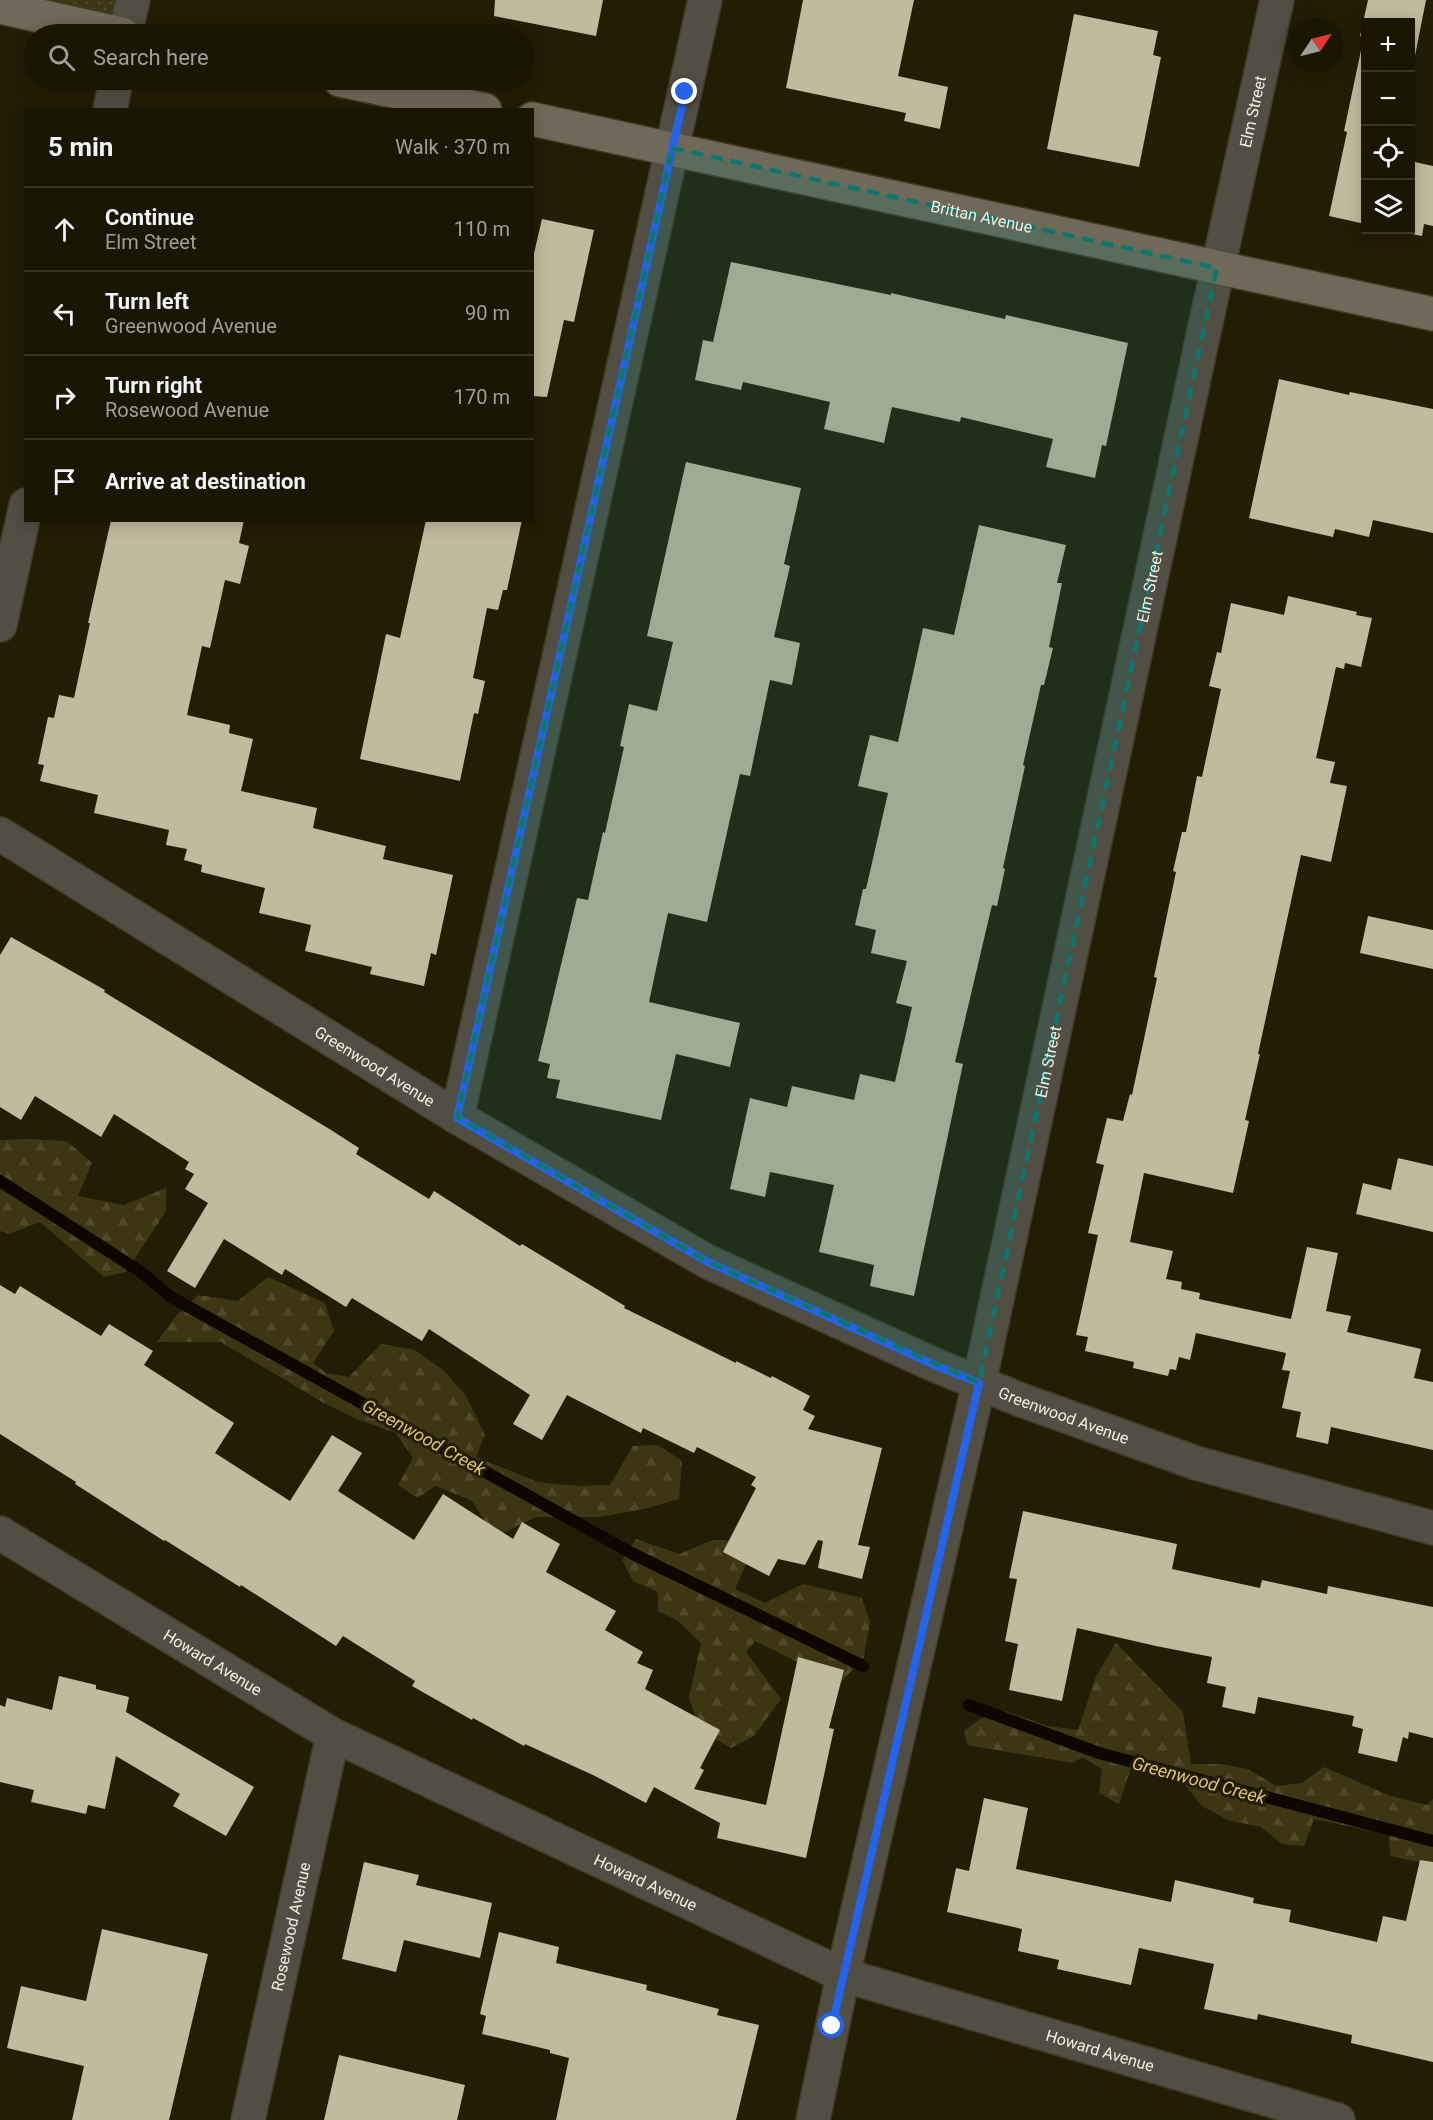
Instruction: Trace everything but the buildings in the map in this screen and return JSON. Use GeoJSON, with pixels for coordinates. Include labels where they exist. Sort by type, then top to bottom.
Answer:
{"type":"FeatureCollection","features":[{"type":"Feature","properties":{"kind":"main road"},"geometry":{"type":"LineString","coordinates":[[0,7],[78,24]]}},
{"type":"Feature","properties":{"kind":"main road"},"geometry":{"type":"LineString","coordinates":[[388,90],[475,108]]}},
{"type":"Feature","properties":{"kind":"main road","name":"Brittan Avenue"},"geometry":{"type":"LineString","coordinates":[[534,119],[1433,314]]}},
{"type":"Feature","properties":{"kind":"street"},"geometry":{"type":"LineString","coordinates":[[127,24],[133,0]]}},
{"type":"Feature","properties":{"kind":"street"},"geometry":{"type":"LineString","coordinates":[[457,1118],[705,0]]}},
{"type":"Feature","properties":{"kind":"street","name":"Elm Street"},"geometry":{"type":"LineString","coordinates":[[813,2120],[843,1976],[979,1383],[1277,0]]}},
{"type":"Feature","properties":{"kind":"street"},"geometry":{"type":"LineString","coordinates":[[110,108],[114,90]]}},
{"type":"Feature","properties":{"kind":"street"},"geometry":{"type":"LineString","coordinates":[[0,625],[24,514]]}},
{"type":"Feature","properties":{"kind":"street","name":"Greenwood Avenue"},"geometry":{"type":"LineString","coordinates":[[0,834],[457,1118],[708,1262],[937,1366],[1196,1463],[1433,1528]]}},
{"type":"Feature","properties":{"kind":"street","name":"Howard Avenue"},"geometry":{"type":"LineString","coordinates":[[0,1533],[333,1735],[843,1976],[1338,2120]]}},
{"type":"Feature","properties":{"kind":"street","name":"Rosewood Avenue"},"geometry":{"type":"LineString","coordinates":[[248,2120],[333,1735]]}},
{"type":"Feature","properties":{"kind":"highlighted area"},"geometry":{"type":"Polygon","coordinates":[[[672,148],[1217,268],[979,1383],[708,1262],[457,1117],[672,148]]]}},
{"type":"Feature","properties":{"kind":"green space"},"geometry":{"type":"Polygon","coordinates":[[[0,0],[133,0],[127,24],[88,24],[0,0]]]}},
{"type":"Feature","properties":{"kind":"green space"},"geometry":{"type":"Polygon","coordinates":[[[0,1140],[67,1141],[92,1163],[78,1196],[124,1205],[166,1188],[166,1211],[126,1272],[104,1277],[40,1222],[9,1234],[0,1231],[0,1140]]]}},
{"type":"Feature","properties":{"kind":"green space"},"geometry":{"type":"Polygon","coordinates":[[[268,1277],[325,1303],[334,1331],[313,1363],[326,1373],[349,1377],[381,1344],[415,1350],[443,1370],[466,1396],[485,1435],[476,1457],[538,1482],[577,1486],[610,1485],[633,1446],[658,1445],[682,1461],[679,1499],[644,1509],[600,1517],[536,1517],[495,1537],[472,1501],[436,1486],[417,1498],[398,1485],[413,1458],[396,1433],[359,1420],[322,1402],[221,1342],[157,1342],[176,1316],[198,1295],[238,1301],[268,1277]]]}},
{"type":"Feature","properties":{"kind":"green space"},"geometry":{"type":"Polygon","coordinates":[[[636,1539],[679,1554],[713,1540],[741,1541],[751,1553],[735,1589],[765,1603],[803,1584],[862,1598],[870,1622],[864,1657],[837,1687],[823,1675],[755,1641],[746,1652],[781,1699],[754,1736],[731,1748],[701,1731],[689,1698],[701,1643],[678,1621],[658,1611],[658,1592],[633,1581],[622,1560],[636,1539]]]}},
{"type":"Feature","properties":{"kind":"green space"},"geometry":{"type":"Polygon","coordinates":[[[1116,1643],[1183,1712],[1191,1764],[1221,1764],[1248,1769],[1276,1786],[1302,1783],[1324,1767],[1388,1795],[1427,1805],[1433,1799],[1433,1865],[1390,1856],[1389,1835],[1314,1819],[1304,1846],[1282,1844],[1261,1827],[1228,1820],[1202,1806],[1186,1786],[1136,1753],[1119,1804],[1099,1793],[1102,1769],[1082,1757],[1073,1763],[967,1745],[964,1731],[980,1719],[1005,1711],[1048,1726],[1078,1730],[1096,1676],[1116,1643]]]}},
{"type":"Feature","properties":{"kind":"waterway","name":"Greenwood Creek"},"geometry":{"type":"LineString","coordinates":[[0,1181],[141,1272],[171,1297],[633,1554],[863,1666]]}},
{"type":"Feature","properties":{"kind":"waterway","name":"Greenwood Creek"},"geometry":{"type":"LineString","coordinates":[[969,1705],[1099,1753],[1433,1841]]}},
{"type":"Feature","properties":{"kind":"route"},"geometry":{"type":"LineString","coordinates":[[685,92],[457,1118],[708,1262],[979,1383],[832,2026]]}}]}
